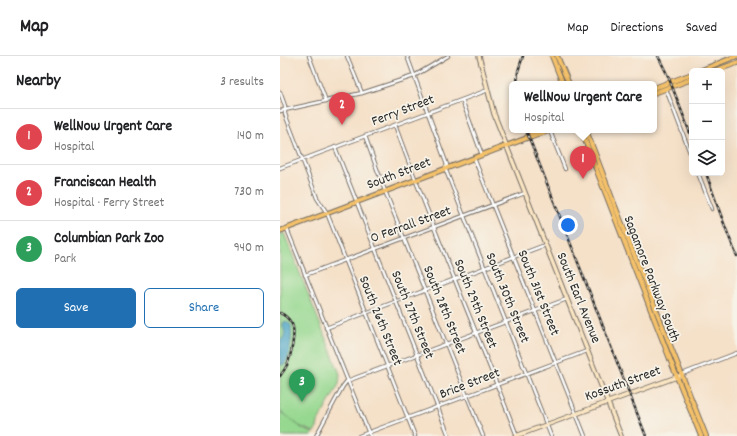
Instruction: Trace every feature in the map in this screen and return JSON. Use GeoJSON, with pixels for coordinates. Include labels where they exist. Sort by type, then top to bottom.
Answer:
{"type":"FeatureCollection","features":[{"type":"Feature","properties":{"kind":"main road"},"geometry":{"type":"LineString","coordinates":[[552,56],[562,81]]}},
{"type":"Feature","properties":{"kind":"main road"},"geometry":{"type":"LineString","coordinates":[[558,56],[567,81]]}},
{"type":"Feature","properties":{"kind":"main road"},"geometry":{"type":"LineString","coordinates":[[707,68],[736,57]]}},
{"type":"Feature","properties":{"kind":"main road"},"geometry":{"type":"LineString","coordinates":[[723,68],[737,63]]}},
{"type":"Feature","properties":{"kind":"main road"},"geometry":{"type":"LineString","coordinates":[[657,87],[689,78]]}},
{"type":"Feature","properties":{"kind":"main road"},"geometry":{"type":"LineString","coordinates":[[657,92],[689,78]]}},
{"type":"Feature","properties":{"kind":"main road","name":"South Street"},"geometry":{"type":"LineString","coordinates":[[527,138],[533,133]]}},
{"type":"Feature","properties":{"kind":"main road","name":"South Street"},"geometry":{"type":"LineString","coordinates":[[280,231],[482,154],[542,133]]}},
{"type":"Feature","properties":{"kind":"main road","name":"Sagamore Parkway South"},"geometry":{"type":"LineString","coordinates":[[582,133],[701,436]]}},
{"type":"Feature","properties":{"kind":"main road","name":"Sagamore Parkway South"},"geometry":{"type":"LineString","coordinates":[[587,133],[706,436]]}},
{"type":"Feature","properties":{"kind":"street"},"geometry":{"type":"LineString","coordinates":[[310,56],[326,101]]}},
{"type":"Feature","properties":{"kind":"street"},"geometry":{"type":"LineString","coordinates":[[347,56],[362,93]]}},
{"type":"Feature","properties":{"kind":"street","name":"South 30th Street"},"geometry":{"type":"LineString","coordinates":[[407,56],[447,165],[445,168],[551,436]]}},
{"type":"Feature","properties":{"kind":"street"},"geometry":{"type":"LineString","coordinates":[[280,111],[362,93],[414,76],[448,56]]}},
{"type":"Feature","properties":{"kind":"street","name":"South Earl Avenue"},"geometry":{"type":"LineString","coordinates":[[479,56],[494,114],[621,436]]}},
{"type":"Feature","properties":{"kind":"street"},"geometry":{"type":"LineString","coordinates":[[665,88],[689,150]]}},
{"type":"Feature","properties":{"kind":"street","name":"Ferry Street"},"geometry":{"type":"LineString","coordinates":[[280,168],[488,90]]}},
{"type":"Feature","properties":{"kind":"street","name":"South 26th Street"},"geometry":{"type":"LineString","coordinates":[[280,92],[284,102],[285,114],[302,160],[317,198],[326,213],[388,365],[415,436]]}},
{"type":"Feature","properties":{"kind":"street"},"geometry":{"type":"LineString","coordinates":[[462,100],[482,154]]}},
{"type":"Feature","properties":{"kind":"street","name":"South 29th Street"},"geometry":{"type":"LineString","coordinates":[[395,125],[415,180],[516,436]]}},
{"type":"Feature","properties":{"kind":"street"},"geometry":{"type":"LineString","coordinates":[[551,133],[565,169]]}},
{"type":"Feature","properties":{"kind":"street","name":"South 28th Street"},"geometry":{"type":"LineString","coordinates":[[365,136],[385,191],[483,436]]}},
{"type":"Feature","properties":{"kind":"street","name":"South 27th Street"},"geometry":{"type":"LineString","coordinates":[[335,147],[449,436]]}},
{"type":"Feature","properties":{"kind":"street","name":"South 31st Street"},"geometry":{"type":"LineString","coordinates":[[474,158],[585,436]]}},
{"type":"Feature","properties":{"kind":"street"},"geometry":{"type":"LineString","coordinates":[[699,176],[712,209]]}},
{"type":"Feature","properties":{"kind":"street","name":"O Ferrall Street"},"geometry":{"type":"LineString","coordinates":[[305,275],[525,193]]}},
{"type":"Feature","properties":{"kind":"street"},"geometry":{"type":"LineString","coordinates":[[286,228],[369,434]]}},
{"type":"Feature","properties":{"kind":"street"},"geometry":{"type":"LineString","coordinates":[[326,328],[545,245]]}},
{"type":"Feature","properties":{"kind":"street"},"geometry":{"type":"LineString","coordinates":[[316,436],[347,379],[447,344],[567,299]]}},
{"type":"Feature","properties":{"kind":"street","name":"Brice Street"},"geometry":{"type":"LineString","coordinates":[[359,436],[369,434],[587,351]]}},
{"type":"Feature","properties":{"kind":"street","name":"Kossuth Street"},"geometry":{"type":"LineString","coordinates":[[516,436],[682,375],[737,353]]}},
{"type":"Feature","properties":{"kind":"green space"},"geometry":{"type":"Polygon","coordinates":[[[284,233],[340,374],[339,384],[314,432],[299,426],[280,411],[280,234],[284,233]]]}},
{"type":"Feature","properties":{"kind":"green space"},"geometry":{"type":"Polygon","coordinates":[[[280,413],[283,413],[303,429],[313,433],[312,436],[280,436],[280,413]]]}},
{"type":"Feature","properties":{"kind":"water"},"geometry":{"type":"Polygon","coordinates":[[[286,321],[291,325],[290,348],[287,361],[284,365],[283,364],[280,366],[280,341],[284,334],[282,325],[283,322],[286,321]]]}},
{"type":"Feature","properties":{"kind":"railway"},"geometry":{"type":"LineString","coordinates":[[517,81],[518,71],[523,56]]}},
{"type":"Feature","properties":{"kind":"railway"},"geometry":{"type":"LineString","coordinates":[[658,56],[668,76],[689,130]]}},
{"type":"Feature","properties":{"kind":"railway"},"geometry":{"type":"LineString","coordinates":[[527,133],[646,436]]}},
{"type":"Feature","properties":{"kind":"railway"},"geometry":{"type":"LineString","coordinates":[[707,176],[737,256]]}},
{"type":"Feature","properties":{"kind":"railway"},"geometry":{"type":"LineString","coordinates":[[280,313],[291,322],[293,328],[289,361],[280,376]]}},
{"type":"Feature","properties":{"kind":"place","name":"Franciscan Health"},"geometry":{"type":"Point","coordinates":[342,125]}},
{"type":"Feature","properties":{"kind":"place","name":"WellNow Urgent Care"},"geometry":{"type":"Point","coordinates":[583,179]}},
{"type":"Feature","properties":{"kind":"place","name":"Columbian Park Zoo"},"geometry":{"type":"Point","coordinates":[302,402]}}]}
